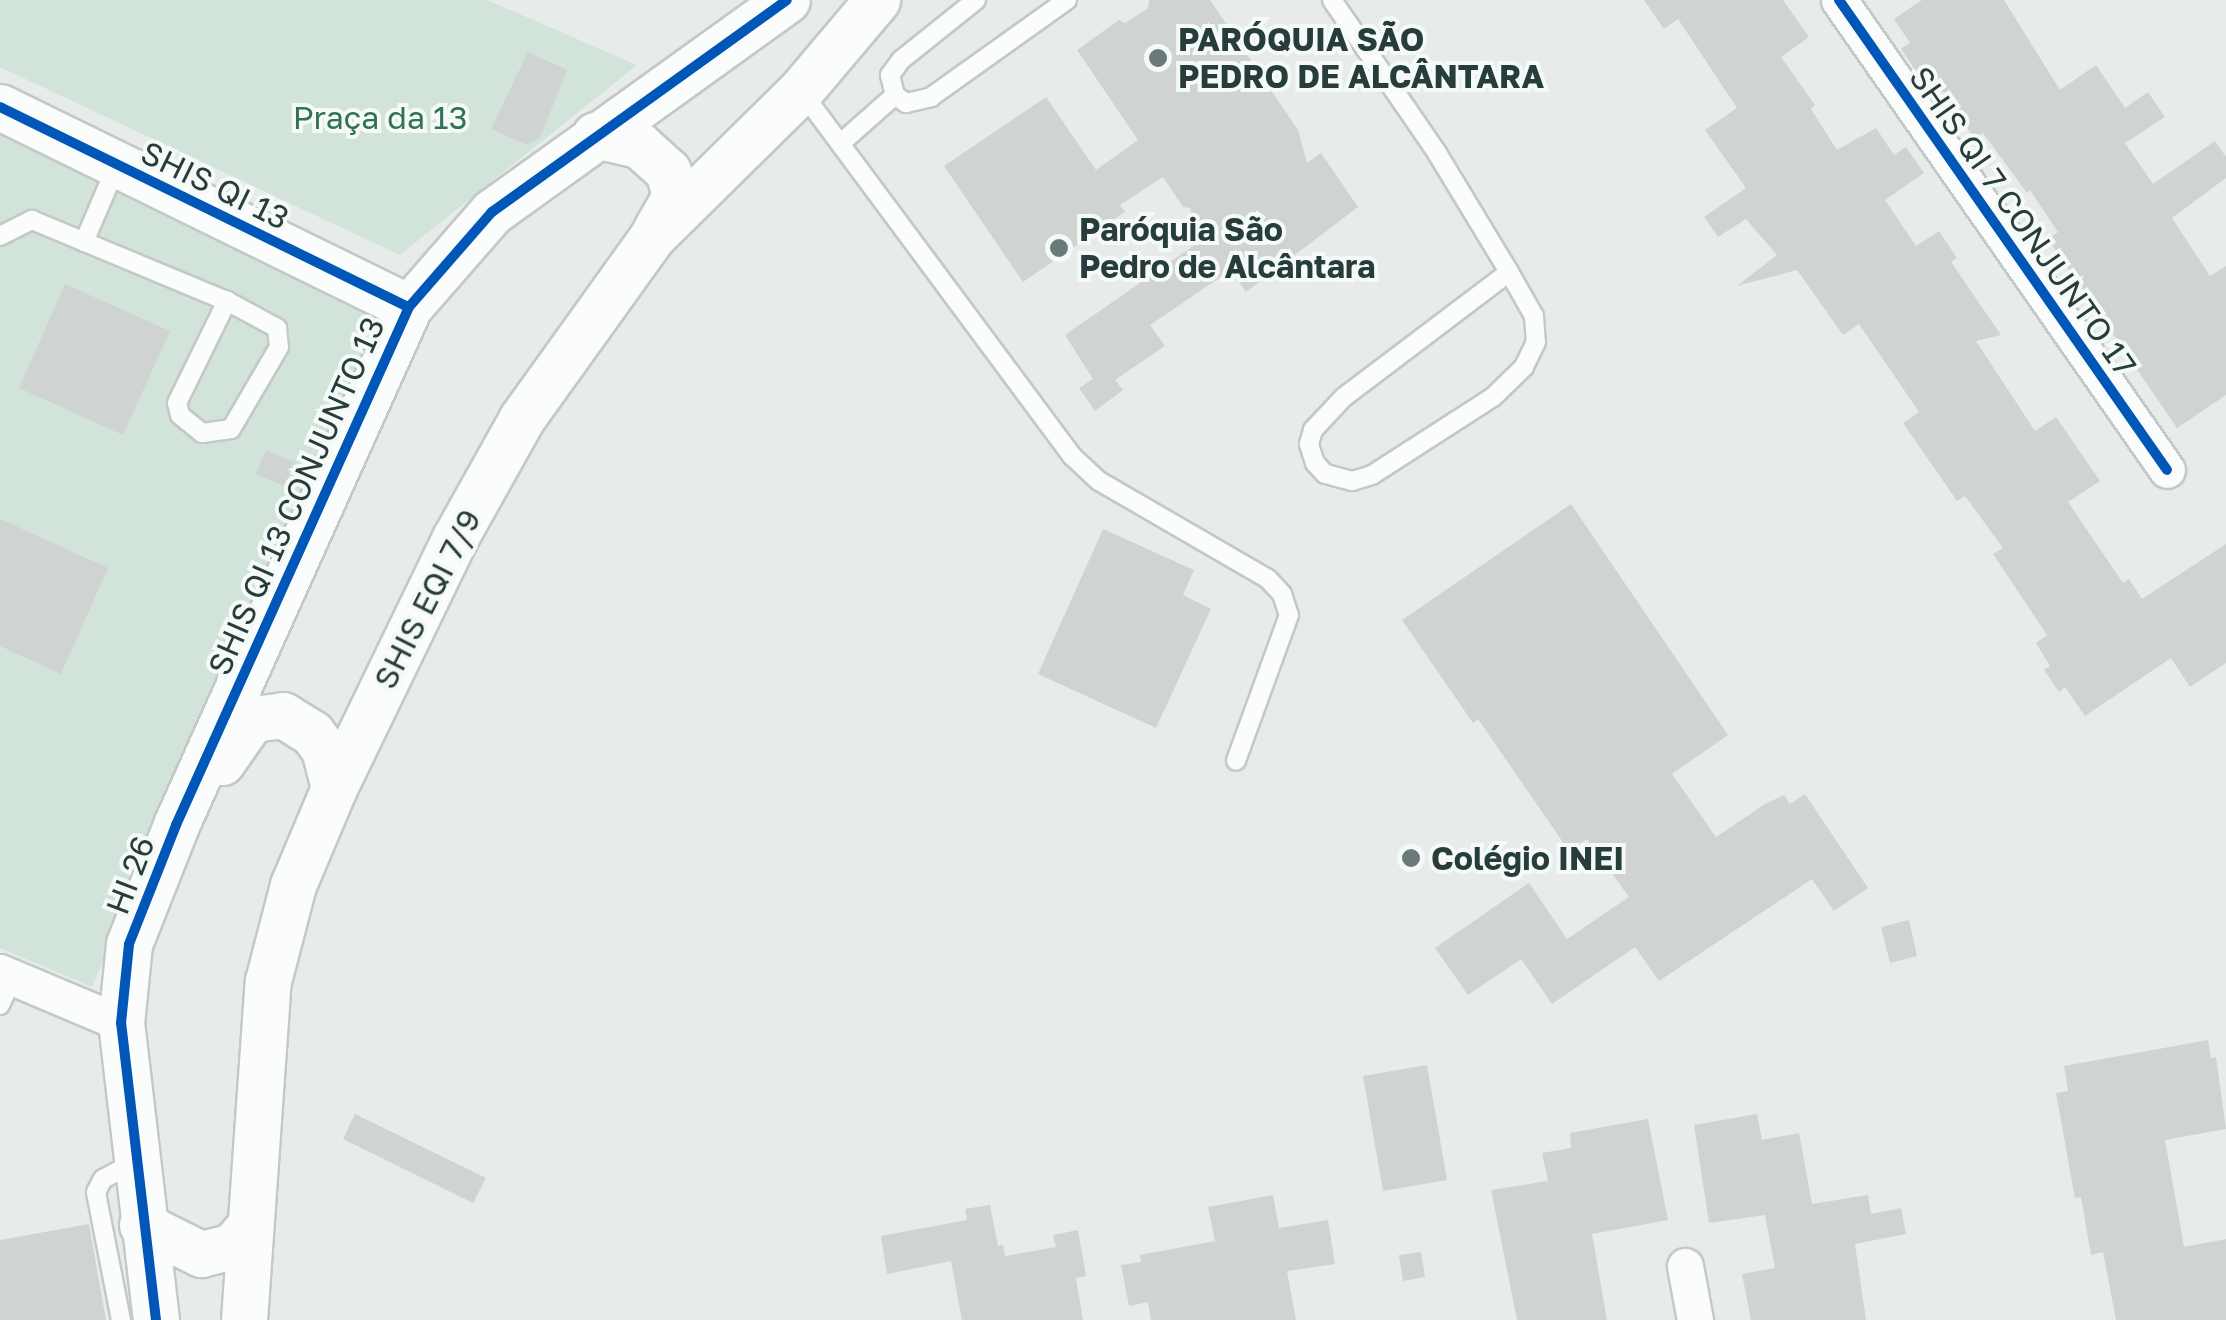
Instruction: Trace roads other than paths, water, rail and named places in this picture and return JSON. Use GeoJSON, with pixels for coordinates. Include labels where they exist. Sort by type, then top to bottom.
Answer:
{"type":"FeatureCollection","features":[{"type":"Feature","properties":{"kind":"street","name":"SHIS QI 13 CONJUNTO 13"},"geometry":{"type":"LineString","coordinates":[[176,824],[408,307],[492,212],[787,0]]}},
{"type":"Feature","properties":{"kind":"street","name":"SHIS EQI 7/9"},"geometry":{"type":"LineString","coordinates":[[244,1320],[268,981],[293,885],[334,788],[455,538],[522,418],[652,238],[801,90],[877,0]]}},
{"type":"Feature","properties":{"kind":"street","name":"SHIS QI 7 CONJUNTO 17"},"geometry":{"type":"LineString","coordinates":[[1839,0],[2166,470]]}},
{"type":"Feature","properties":{"kind":"street","name":"SHIS QI 13"},"geometry":{"type":"LineString","coordinates":[[0,108],[408,307]]}},
{"type":"Feature","properties":{"kind":"street"},"geometry":{"type":"LineString","coordinates":[[595,135],[639,145],[668,171],[675,196],[652,238]]}},
{"type":"Feature","properties":{"kind":"street"},"geometry":{"type":"LineString","coordinates":[[176,824],[252,719],[283,716],[312,733],[324,749],[334,788]]}},
{"type":"Feature","properties":{"kind":"street","name":"HI 26"},"geometry":{"type":"LineString","coordinates":[[156,1320],[142,1225],[122,1022],[130,944],[176,824]]}},
{"type":"Feature","properties":{"kind":"street"},"geometry":{"type":"LineString","coordinates":[[4,984],[122,1022]]}},
{"type":"Feature","properties":{"kind":"street"},"geometry":{"type":"LineString","coordinates":[[142,1225],[201,1254],[232,1246],[248,1228]]}},
{"type":"Feature","properties":{"kind":"street"},"geometry":{"type":"LineString","coordinates":[[1685,1266],[1695,1320]]}},
{"type":"Feature","properties":{"kind":"lane"},"geometry":{"type":"LineString","coordinates":[[976,0],[901,60],[890,75],[895,96],[906,102],[931,97],[1068,0]]}},
{"type":"Feature","properties":{"kind":"lane"},"geometry":{"type":"LineString","coordinates":[[1332,0],[1437,153],[1509,272],[1534,316],[1536,342],[1524,367],[1493,397],[1372,475],[1352,481],[1324,474],[1315,463],[1309,444],[1313,430],[1344,397],[1509,272]]}},
{"type":"Feature","properties":{"kind":"lane"},"geometry":{"type":"LineString","coordinates":[[801,90],[1072,456],[1100,480],[1268,578],[1282,594],[1290,616],[1236,761]]}},
{"type":"Feature","properties":{"kind":"lane"},"geometry":{"type":"LineString","coordinates":[[840,144],[895,96]]}},
{"type":"Feature","properties":{"kind":"lane"},"geometry":{"type":"LineString","coordinates":[[84,242],[118,164]]}},
{"type":"Feature","properties":{"kind":"lane"},"geometry":{"type":"LineString","coordinates":[[0,236],[32,220],[227,301],[277,328],[279,346],[231,429],[202,432],[180,415],[177,403],[227,301]]}},
{"type":"Feature","properties":{"kind":"lane"},"geometry":{"type":"LineString","coordinates":[[121,1320],[96,1192],[103,1179],[136,1162]]}},
{"type":"Feature","properties":{"kind":"place","name":"PARÓQUIA SÃO PEDRO DE ALCÂNTARA"},"geometry":{"type":"Point","coordinates":[1158,58]}},
{"type":"Feature","properties":{"kind":"place","name":"Paróquia São Pedro de Alcântara"},"geometry":{"type":"Point","coordinates":[1059,248]}},
{"type":"Feature","properties":{"kind":"place","name":"Colégio INEI"},"geometry":{"type":"Point","coordinates":[1411,858]}},
{"type":"Feature","properties":{"kind":"park label","name":"Praça da 13"},"geometry":{"type":"Point","coordinates":[380,117]}}]}
